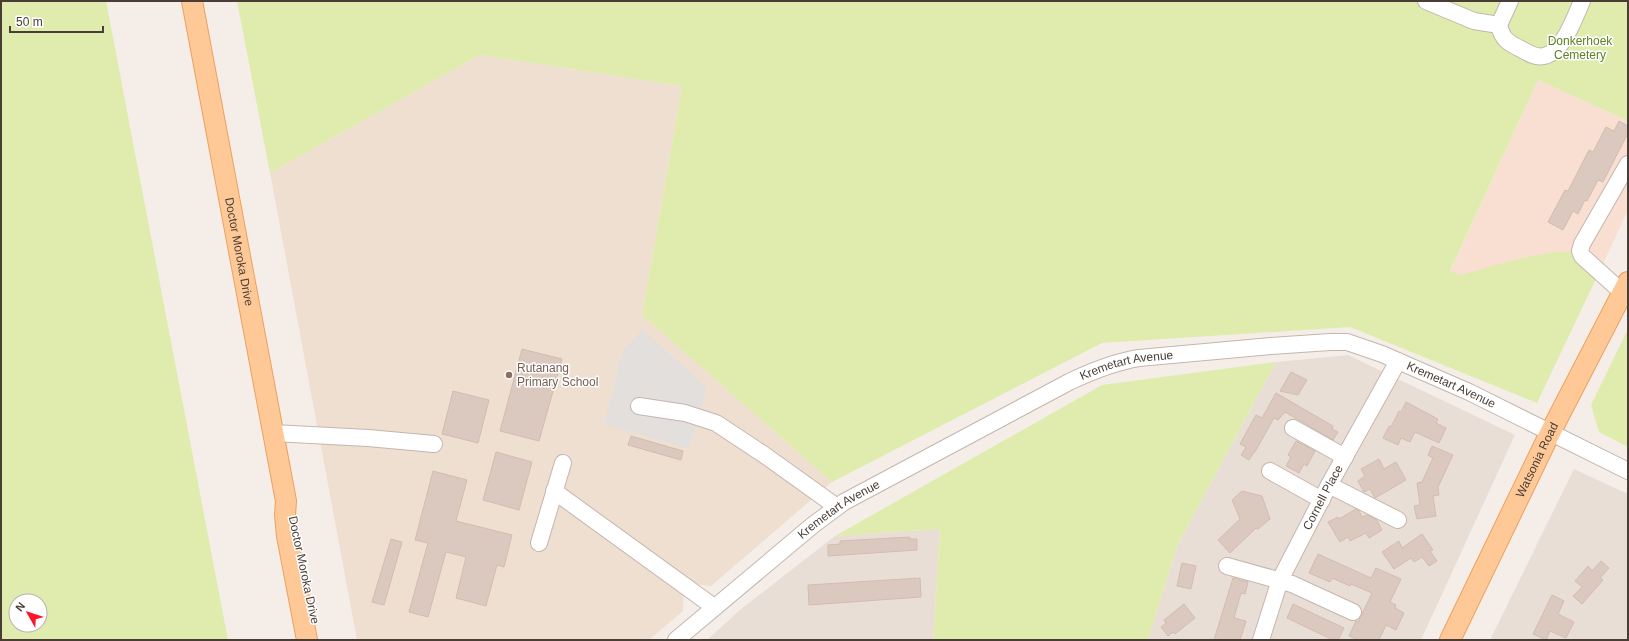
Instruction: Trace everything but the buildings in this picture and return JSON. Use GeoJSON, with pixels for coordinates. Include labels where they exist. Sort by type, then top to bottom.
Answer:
{"type":"FeatureCollection","features":[{"type":"Feature","properties":{"kind":"main road","name":"Doctor Moroka Drive"},"geometry":{"type":"LineString","coordinates":[[192,1],[286,501],[286,524],[306,640]]}},
{"type":"Feature","properties":{"kind":"main road","name":"Watsonia Road"},"geometry":{"type":"LineString","coordinates":[[1450,640],[1550,433],[1625,287]]}},
{"type":"Feature","properties":{"kind":"main road","name":"Doctor Moroka Drive"},"geometry":{"type":"LineString","coordinates":[[286,501],[296,522],[318,640]]}},
{"type":"Feature","properties":{"kind":"street"},"geometry":{"type":"LineString","coordinates":[[1426,1],[1447,6],[1474,22],[1499,25]]}},
{"type":"Feature","properties":{"kind":"street"},"geometry":{"type":"LineString","coordinates":[[1510,1],[1499,25],[1501,35],[1508,43],[1532,55],[1544,56],[1551,53],[1560,45],[1582,1]]}},
{"type":"Feature","properties":{"kind":"street"},"geometry":{"type":"LineString","coordinates":[[1625,287],[1582,256],[1580,251],[1593,222],[1628,164]]}},
{"type":"Feature","properties":{"kind":"street","name":"Kremetart Avenue"},"geometry":{"type":"LineString","coordinates":[[676,640],[812,525],[837,507],[1069,382],[1119,361],[1232,349],[1347,342],[1367,348],[1469,392],[1628,471]]}},
{"type":"Feature","properties":{"kind":"street","name":"Cornell Place"},"geometry":{"type":"LineString","coordinates":[[1261,640],[1280,580],[1329,485],[1398,361]]}},
{"type":"Feature","properties":{"kind":"street"},"geometry":{"type":"LineString","coordinates":[[639,406],[685,413],[716,423],[763,454],[837,507]]}},
{"type":"Feature","properties":{"kind":"street"},"geometry":{"type":"LineString","coordinates":[[1293,428],[1345,457]]}},
{"type":"Feature","properties":{"kind":"street"},"geometry":{"type":"LineString","coordinates":[[273,433],[368,438],[434,444]]}},
{"type":"Feature","properties":{"kind":"street"},"geometry":{"type":"LineString","coordinates":[[539,543],[563,463]]}},
{"type":"Feature","properties":{"kind":"street"},"geometry":{"type":"LineString","coordinates":[[1270,471],[1322,500]]}},
{"type":"Feature","properties":{"kind":"street"},"geometry":{"type":"LineString","coordinates":[[1329,485],[1398,520]]}},
{"type":"Feature","properties":{"kind":"street"},"geometry":{"type":"LineString","coordinates":[[554,491],[714,607]]}},
{"type":"Feature","properties":{"kind":"street"},"geometry":{"type":"LineString","coordinates":[[292,562],[293,611],[297,640]]}},
{"type":"Feature","properties":{"kind":"street"},"geometry":{"type":"LineString","coordinates":[[1227,566],[1292,584],[1353,612]]}},
{"type":"Feature","properties":{"kind":"shaded area","name":"Rutanang Primary School"},"geometry":{"type":"Polygon","coordinates":[[[480,55],[682,86],[642,315],[832,482],[711,586],[692,584],[684,592],[683,611],[649,640],[357,640],[270,173],[480,55]]]}},
{"type":"Feature","properties":{"kind":"shaded area"},"geometry":{"type":"Polygon","coordinates":[[[1538,80],[1628,121],[1628,210],[1604,262],[1589,255],[1461,275],[1450,272],[1538,80]]]}},
{"type":"Feature","properties":{"kind":"shaded area"},"geometry":{"type":"Polygon","coordinates":[[[642,329],[707,388],[689,449],[604,424],[622,353],[642,329]]]}},
{"type":"Feature","properties":{"kind":"shaded area"},"geometry":{"type":"Polygon","coordinates":[[[1348,355],[1515,435],[1421,640],[1148,640],[1177,546],[1276,362],[1348,355]]]}},
{"type":"Feature","properties":{"kind":"shaded area"},"geometry":{"type":"Polygon","coordinates":[[[1574,469],[1628,494],[1628,640],[1490,640],[1574,469]]]}},
{"type":"Feature","properties":{"kind":"shaded area"},"geometry":{"type":"Polygon","coordinates":[[[940,529],[933,640],[707,640],[741,609],[835,536],[940,529]]]}},
{"type":"Feature","properties":{"kind":"green space"},"geometry":{"type":"Polygon","coordinates":[[[1,1],[106,1],[228,640],[1,640],[1,1]]]}},
{"type":"Feature","properties":{"kind":"green space","name":"Donkerhoek Cemetery"},"geometry":{"type":"Polygon","coordinates":[[[237,1],[1628,1],[1628,121],[1538,80],[1450,271],[1461,275],[1521,258],[1567,252],[1581,253],[1604,262],[1537,403],[1350,327],[1102,343],[832,482],[642,315],[682,86],[480,55],[270,173],[237,1]]]}},
{"type":"Feature","properties":{"kind":"green space"},"geometry":{"type":"Polygon","coordinates":[[[1628,329],[1628,447],[1599,432],[1591,405],[1628,329]]]}},
{"type":"Feature","properties":{"kind":"green space"},"geometry":{"type":"Polygon","coordinates":[[[1276,362],[1177,546],[1148,640],[933,640],[940,529],[835,536],[1102,385],[1276,362]]]}},
{"type":"Feature","properties":{"kind":"place","name":"Rutanang Primary School"},"geometry":{"type":"Point","coordinates":[509,375]}}]}
